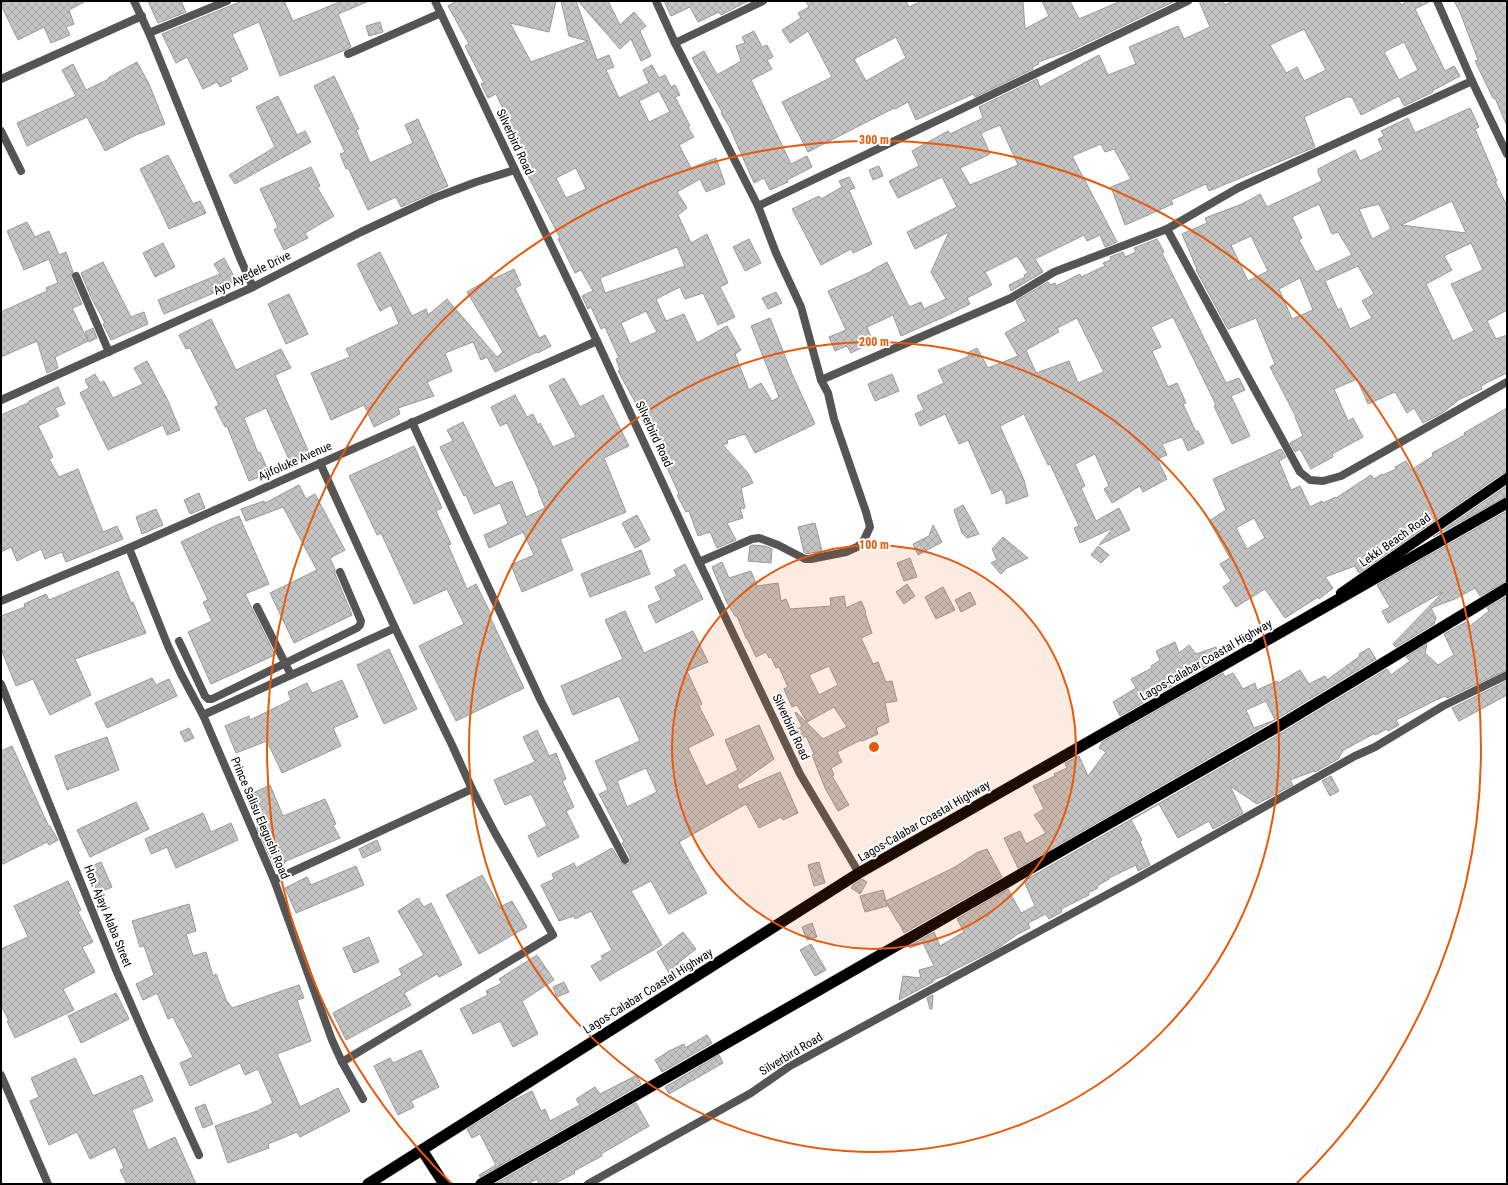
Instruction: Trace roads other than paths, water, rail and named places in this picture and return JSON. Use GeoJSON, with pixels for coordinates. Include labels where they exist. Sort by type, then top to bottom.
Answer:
{"type":"FeatureCollection","features":[{"type":"Feature","properties":{"kind":"highway","name":"Lagos-Calabar Coastal Highway"},"geometry":{"type":"LineString","coordinates":[[368,1184],[859,873],[1507,503]]}},
{"type":"Feature","properties":{"kind":"highway"},"geometry":{"type":"LineString","coordinates":[[481,1184],[1279,726],[1507,588]]}},
{"type":"Feature","properties":{"kind":"highway"},"geometry":{"type":"LineString","coordinates":[[422,1150],[444,1184]]}},
{"type":"Feature","properties":{"kind":"main road","name":"Lekki Beach Road"},"geometry":{"type":"LineString","coordinates":[[1298,623],[1507,478]]}},
{"type":"Feature","properties":{"kind":"street"},"geometry":{"type":"LineString","coordinates":[[134,1],[142,16],[253,287]]}},
{"type":"Feature","properties":{"kind":"street"},"geometry":{"type":"LineString","coordinates":[[149,33],[226,1]]}},
{"type":"Feature","properties":{"kind":"street","name":"Silverbird Road"},"geometry":{"type":"LineString","coordinates":[[435,1],[597,341],[699,562],[800,774],[859,873]]}},
{"type":"Feature","properties":{"kind":"street"},"geometry":{"type":"LineString","coordinates":[[656,1],[675,43],[758,206],[776,253],[801,307],[821,380],[828,393],[837,427],[870,527],[863,542],[857,547],[828,557],[805,559],[778,545],[759,538],[752,539],[699,562]]}},
{"type":"Feature","properties":{"kind":"street"},"geometry":{"type":"LineString","coordinates":[[675,43],[763,1]]}},
{"type":"Feature","properties":{"kind":"street"},"geometry":{"type":"LineString","coordinates":[[758,206],[1188,1]]}},
{"type":"Feature","properties":{"kind":"street"},"geometry":{"type":"LineString","coordinates":[[1437,1],[1472,81],[1507,154]]}},
{"type":"Feature","properties":{"kind":"street"},"geometry":{"type":"LineString","coordinates":[[348,54],[441,12]]}},
{"type":"Feature","properties":{"kind":"street"},"geometry":{"type":"LineString","coordinates":[[1,79],[105,31],[142,16]]}},
{"type":"Feature","properties":{"kind":"street"},"geometry":{"type":"LineString","coordinates":[[821,380],[1011,298],[1054,272],[1167,229],[1238,188],[1472,81]]}},
{"type":"Feature","properties":{"kind":"street"},"geometry":{"type":"LineString","coordinates":[[1,131],[21,171]]}},
{"type":"Feature","properties":{"kind":"street","name":"Ayo Ayedele Drive"},"geometry":{"type":"LineString","coordinates":[[1,400],[253,287],[361,232],[434,198],[476,182],[515,170]]}},
{"type":"Feature","properties":{"kind":"street"},"geometry":{"type":"LineString","coordinates":[[1167,229],[1300,472],[1310,480],[1323,481],[1341,476],[1507,382]]}},
{"type":"Feature","properties":{"kind":"street"},"geometry":{"type":"LineString","coordinates":[[76,276],[109,352]]}},
{"type":"Feature","properties":{"kind":"street","name":"Ajifoluke Avenue"},"geometry":{"type":"LineString","coordinates":[[1,601],[129,548],[597,341]]}},
{"type":"Feature","properties":{"kind":"street"},"geometry":{"type":"LineString","coordinates":[[412,422],[541,701],[625,860]]}},
{"type":"Feature","properties":{"kind":"street"},"geometry":{"type":"LineString","coordinates":[[320,463],[395,628],[472,789],[495,833],[553,934],[342,1062]]}},
{"type":"Feature","properties":{"kind":"street","name":"Prince Salisu Elegushi Road"},"geometry":{"type":"LineString","coordinates":[[129,548],[181,674],[203,715],[274,880],[332,1040],[362,1099]]}},
{"type":"Feature","properties":{"kind":"street"},"geometry":{"type":"LineString","coordinates":[[179,641],[205,696],[212,699],[357,628],[361,621],[340,572]]}},
{"type":"Feature","properties":{"kind":"street"},"geometry":{"type":"LineString","coordinates":[[257,607],[291,675]]}},
{"type":"Feature","properties":{"kind":"street"},"geometry":{"type":"LineString","coordinates":[[203,715],[395,628]]}},
{"type":"Feature","properties":{"kind":"street","name":"Silverbird Road"},"geometry":{"type":"LineString","coordinates":[[588,1184],[751,1093],[790,1066],[1009,949],[1355,756],[1375,748],[1443,706],[1507,675]]}},
{"type":"Feature","properties":{"kind":"street","name":"Hon. Ajayi Alaba Street"},"geometry":{"type":"LineString","coordinates":[[1,684],[116,970],[199,1155]]}},
{"type":"Feature","properties":{"kind":"street"},"geometry":{"type":"LineString","coordinates":[[274,880],[472,789]]}},
{"type":"Feature","properties":{"kind":"street"},"geometry":{"type":"LineString","coordinates":[[1,1075],[48,1184]]}}]}
